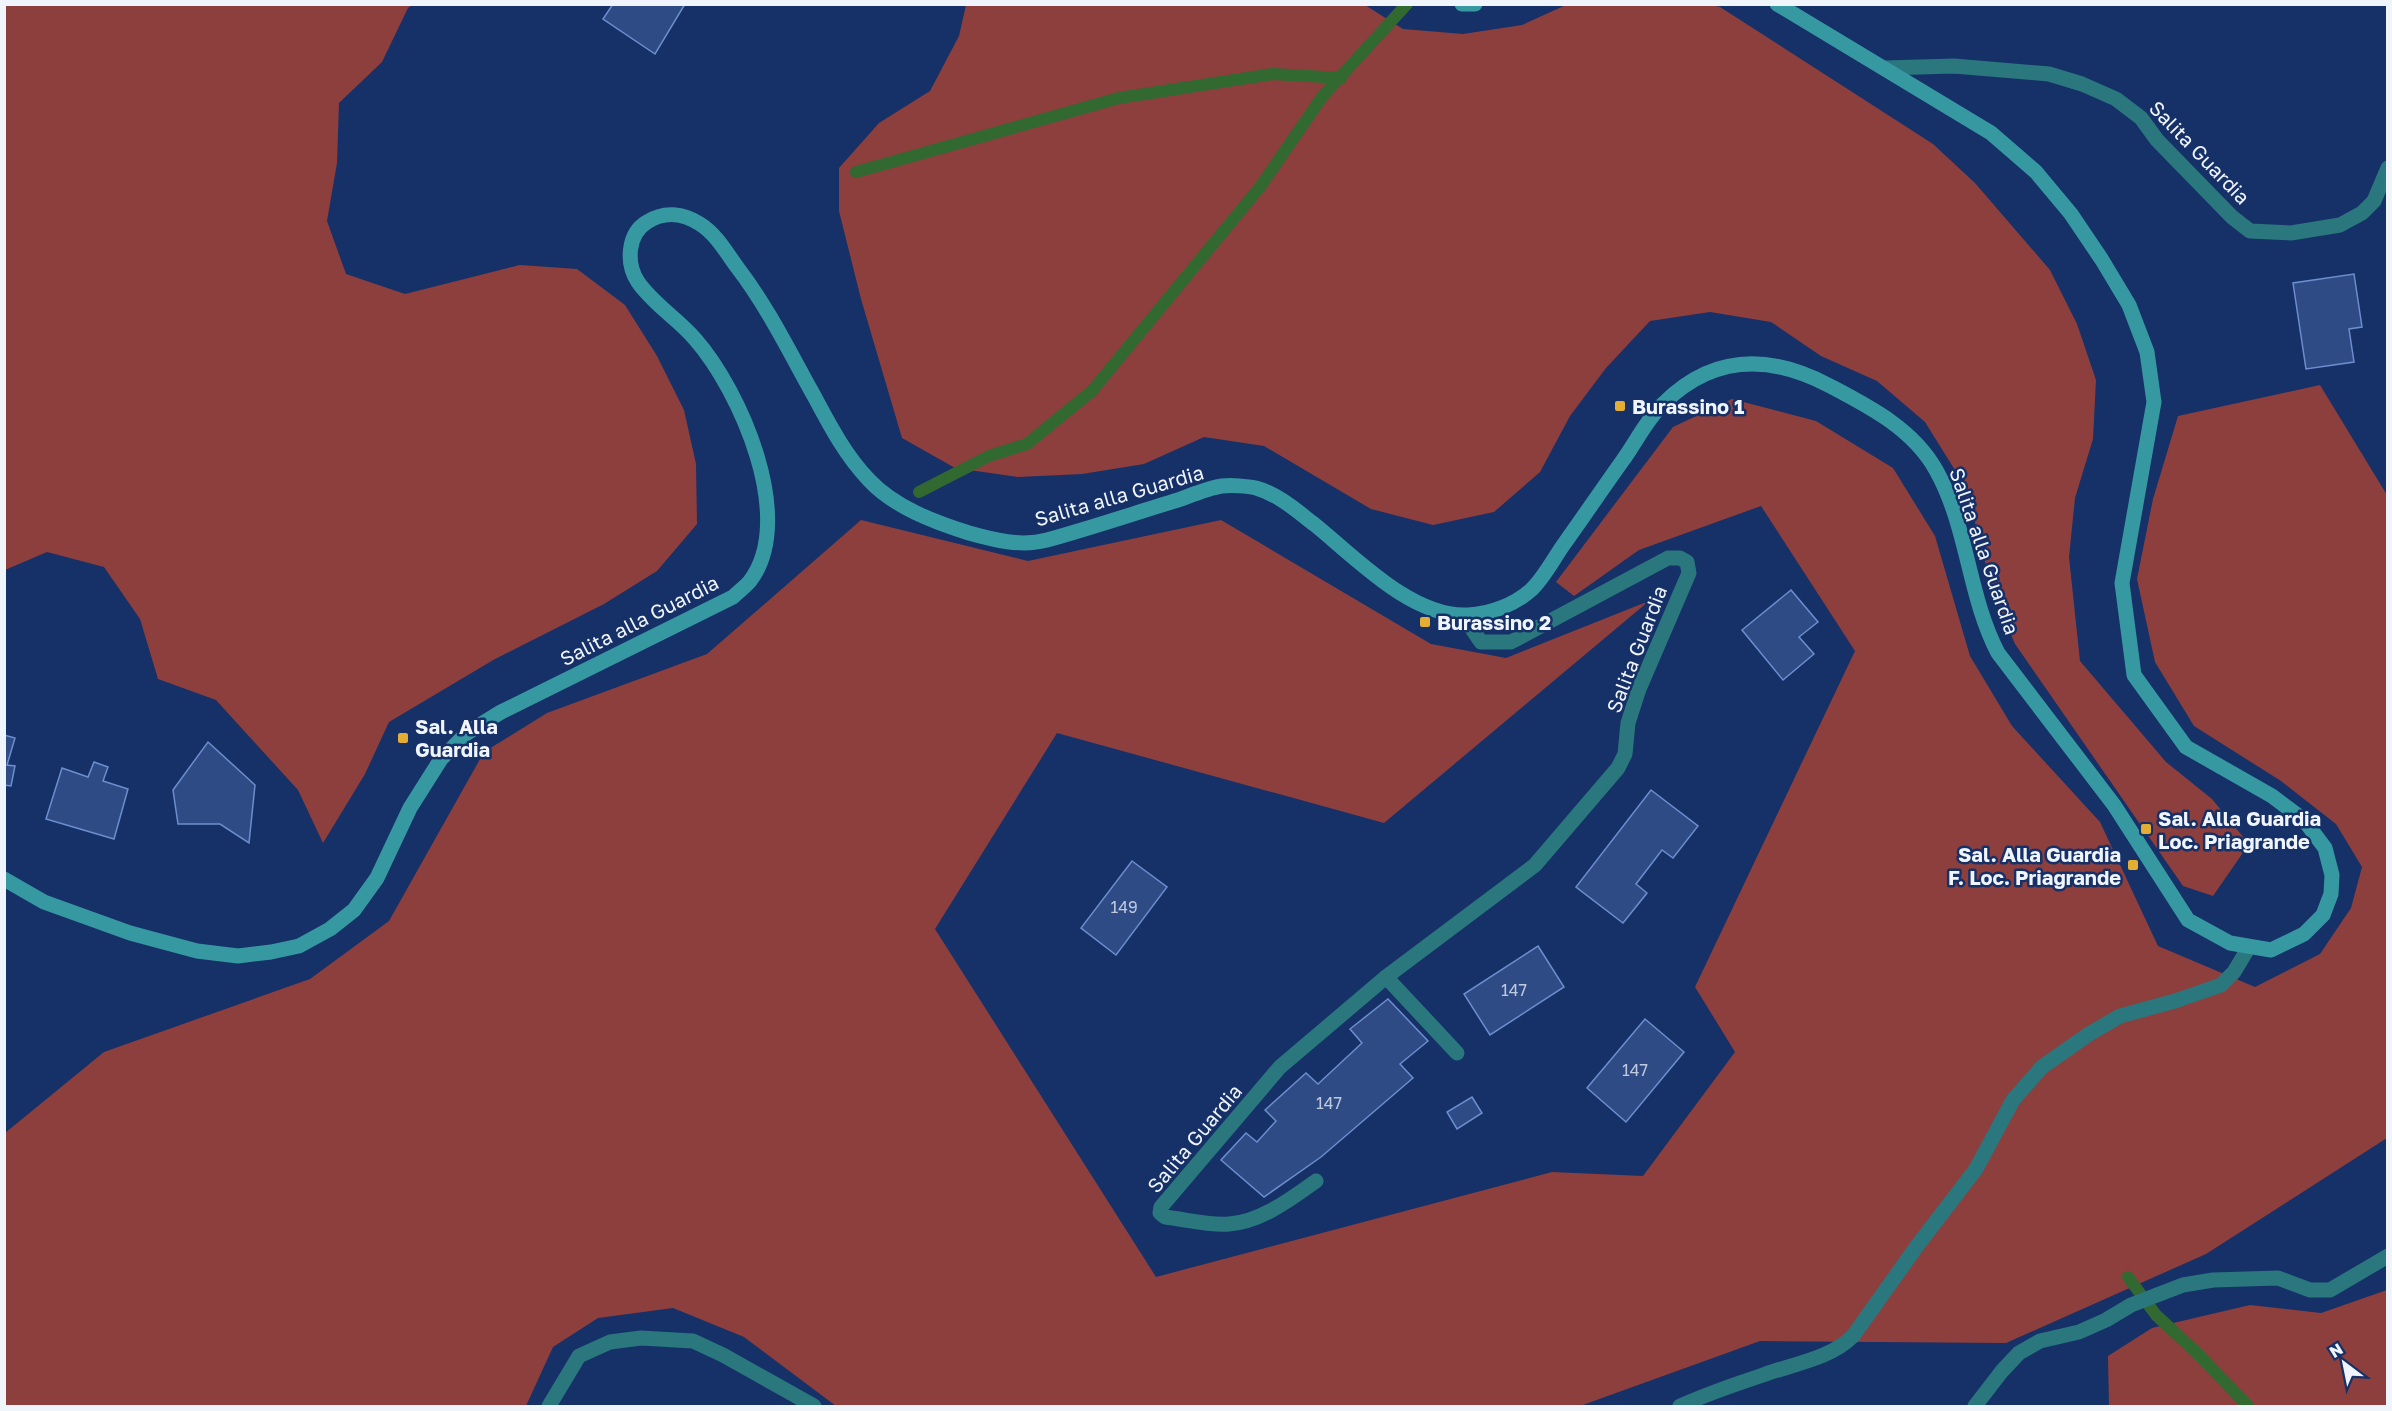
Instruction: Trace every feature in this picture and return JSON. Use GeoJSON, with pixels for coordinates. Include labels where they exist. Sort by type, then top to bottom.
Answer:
{"type":"FeatureCollection","features":[{"type":"Feature","properties":{"kind":"main road"},"geometry":{"type":"LineString","coordinates":[[1462,4],[1475,4]]}},
{"type":"Feature","properties":{"kind":"main road","name":"Salita alla Guardia"},"geometry":{"type":"LineString","coordinates":[[4,879],[44,902],[130,933],[197,951],[238,956],[299,946],[330,929],[354,910],[377,878],[410,808],[441,759],[467,733],[501,712],[733,597],[752,578],[766,544],[767,506],[758,458],[742,413],[723,377],[696,340],[639,284],[631,266],[630,246],[637,229],[651,219],[665,214],[683,215],[698,222],[722,246],[745,277],[779,332],[835,436],[872,484],[897,504],[955,529],[1000,542],[1039,542],[1221,486],[1256,488],[1289,505],[1396,591],[1427,608],[1463,616],[1497,610],[1532,589],[1661,405],[1696,378],[1733,364],[1776,365],[1814,378],[1875,410],[1919,445],[1937,472],[1957,521],[1984,627],[1998,653],[2114,805],[2188,920],[2230,943],[2271,950],[2304,934],[2323,915],[2331,894],[2332,875],[2325,848],[2304,820],[2272,796],[2186,747],[2134,675],[2122,583],[2154,402],[2147,352],[2129,305],[2071,214],[2036,172],[1990,133],[1777,4]]}},
{"type":"Feature","properties":{"kind":"street","name":"Salita Guardia"},"geometry":{"type":"LineString","coordinates":[[1885,68],[1954,66],[2049,74],[2082,84],[2116,99],[2141,118],[2157,140],[2223,209],[2250,231],[2291,233],[2340,225],[2362,213],[2374,201],[2388,168]]}},
{"type":"Feature","properties":{"kind":"street","name":"Salita Guardia"},"geometry":{"type":"LineString","coordinates":[[1316,1181],[1290,1199],[1256,1217],[1230,1224],[1164,1217],[1160,1213],[1161,1207],[1280,1067],[1386,977],[1535,865],[1618,768],[1625,754],[1628,723],[1639,689],[1689,573],[1687,562],[1680,558],[1668,558],[1511,642],[1481,642],[1463,616]]}},
{"type":"Feature","properties":{"kind":"street"},"geometry":{"type":"LineString","coordinates":[[1680,1407],[1762,1375],[1833,1352],[1845,1344],[1976,1169],[2013,1100],[2042,1066],[2120,1016],[2221,985],[2234,972],[2249,947]]}},
{"type":"Feature","properties":{"kind":"street"},"geometry":{"type":"LineString","coordinates":[[1386,977],[1457,1053]]}},
{"type":"Feature","properties":{"kind":"street"},"geometry":{"type":"LineString","coordinates":[[1975,1407],[2002,1371],[2019,1353],[2040,1341],[2088,1328],[2155,1294],[2183,1285],[2213,1280],[2256,1278],[2278,1278],[2310,1290],[2330,1290],[2388,1256]]}},
{"type":"Feature","properties":{"kind":"street"},"geometry":{"type":"LineString","coordinates":[[549,1407],[579,1356],[610,1342],[642,1338],[693,1341],[723,1355],[814,1407]]}},
{"type":"Feature","properties":{"kind":"shaded area"},"geometry":{"type":"Polygon","coordinates":[[[5,4],[412,5],[408,8],[382,62],[339,103],[337,163],[327,221],[346,274],[405,294],[520,265],[577,269],[625,305],[657,356],[684,410],[696,464],[697,524],[657,571],[604,604],[495,659],[389,722],[365,774],[323,843],[298,790],[216,700],[158,679],[140,619],[104,567],[47,552],[5,570],[5,4]]]}},
{"type":"Feature","properties":{"kind":"shaded area"},"geometry":{"type":"Polygon","coordinates":[[[966,5],[1365,5],[1403,29],[1463,34],[1522,25],[1566,5],[1712,5],[1720,7],[1933,144],[1975,183],[2050,270],[2077,324],[2096,380],[2093,439],[2075,498],[2069,557],[2080,661],[2166,762],[2212,799],[2249,844],[2213,896],[2183,886],[2015,644],[1991,588],[1978,531],[1958,475],[1925,422],[1877,381],[1821,356],[1771,322],[1710,312],[1650,321],[1606,368],[1570,416],[1540,472],[1494,512],[1433,525],[1371,509],[1264,446],[1204,437],[1144,464],[1082,474],[1018,477],[955,468],[902,438],[861,299],[839,211],[839,168],[879,123],[930,91],[959,36],[966,5]]]}},
{"type":"Feature","properties":{"kind":"shaded area"},"geometry":{"type":"Polygon","coordinates":[[[2320,385],[2387,495],[2387,1138],[2206,1254],[2006,1343],[1760,1341],[1580,1406],[836,1406],[744,1337],[673,1308],[598,1318],[553,1347],[526,1406],[5,1406],[5,1133],[104,1052],[310,979],[389,921],[484,752],[547,713],[707,654],[861,520],[1028,561],[1221,520],[1431,644],[1506,658],[1649,601],[1384,823],[1057,733],[935,929],[1156,1277],[1552,1172],[1643,1176],[1735,1052],[1695,987],[1855,651],[1761,506],[1639,550],[1574,596],[1556,582],[1673,427],[1732,399],[1816,421],[1893,468],[1935,536],[1970,656],[2012,726],[2100,822],[2158,946],[2255,987],[2320,954],[2351,908],[2362,867],[2336,824],[2281,781],[2194,726],[2155,662],[2137,579],[2153,499],[2178,416],[2320,385]]]}},
{"type":"Feature","properties":{"kind":"shaded area"},"geometry":{"type":"Polygon","coordinates":[[[2387,1290],[2387,1406],[2109,1406],[2108,1356],[2152,1328],[2250,1305],[2321,1313],[2387,1290]]]}},
{"type":"Feature","properties":{"kind":"building"},"geometry":{"type":"Polygon","coordinates":[[[613,4],[685,4],[655,54],[603,19],[613,4]]]}},
{"type":"Feature","properties":{"kind":"building"},"geometry":{"type":"Polygon","coordinates":[[[2354,274],[2362,327],[2349,329],[2354,362],[2306,369],[2293,283],[2354,274]]]}},
{"type":"Feature","properties":{"kind":"building"},"geometry":{"type":"Polygon","coordinates":[[[1791,590],[1818,622],[1799,637],[1814,654],[1783,680],[1742,630],[1791,590]]]}},
{"type":"Feature","properties":{"kind":"building"},"geometry":{"type":"Polygon","coordinates":[[[4,735],[15,738],[7,765],[15,766],[11,786],[4,785],[4,735]]]}},
{"type":"Feature","properties":{"kind":"building"},"geometry":{"type":"Polygon","coordinates":[[[208,742],[255,785],[249,843],[220,824],[178,824],[173,790],[208,742]]]}},
{"type":"Feature","properties":{"kind":"building"},"geometry":{"type":"Polygon","coordinates":[[[94,762],[108,767],[103,781],[128,789],[114,839],[46,819],[62,768],[88,777],[94,762]]]}},
{"type":"Feature","properties":{"kind":"building"},"geometry":{"type":"Polygon","coordinates":[[[1651,790],[1698,826],[1673,858],[1662,850],[1636,884],[1647,893],[1623,923],[1576,887],[1651,790]]]}},
{"type":"Feature","properties":{"kind":"building"},"geometry":{"type":"Polygon","coordinates":[[[1132,861],[1167,887],[1116,955],[1081,928],[1132,861]]]}},
{"type":"Feature","properties":{"kind":"building"},"geometry":{"type":"Polygon","coordinates":[[[1538,946],[1564,987],[1490,1035],[1464,994],[1538,946]]]}},
{"type":"Feature","properties":{"kind":"building"},"geometry":{"type":"Polygon","coordinates":[[[1388,999],[1428,1041],[1400,1064],[1413,1078],[1321,1157],[1264,1197],[1221,1160],[1246,1133],[1257,1142],[1276,1121],[1265,1110],[1306,1073],[1318,1084],[1362,1043],[1350,1029],[1388,999]]]}},
{"type":"Feature","properties":{"kind":"building"},"geometry":{"type":"Polygon","coordinates":[[[1645,1019],[1684,1052],[1626,1122],[1587,1088],[1645,1019]]]}},
{"type":"Feature","properties":{"kind":"building"},"geometry":{"type":"Polygon","coordinates":[[[1472,1097],[1482,1113],[1457,1129],[1447,1112],[1472,1097]]]}},
{"type":"Feature","properties":{"kind":"waterway"},"geometry":{"type":"LineString","coordinates":[[919,492],[989,456],[1027,444],[1092,391],[1260,187],[1322,97],[1407,4]]}},
{"type":"Feature","properties":{"kind":"waterway"},"geometry":{"type":"LineString","coordinates":[[856,172],[1119,98],[1273,74],[1341,78]]}},
{"type":"Feature","properties":{"kind":"waterway"},"geometry":{"type":"LineString","coordinates":[[2128,1277],[2156,1315],[2197,1353],[2248,1406]]}},
{"type":"Feature","properties":{"kind":"place","name":"Burassino 1"},"geometry":{"type":"Point","coordinates":[1620,406]}},
{"type":"Feature","properties":{"kind":"place","name":"Burassino 2"},"geometry":{"type":"Point","coordinates":[1425,622]}},
{"type":"Feature","properties":{"kind":"place","name":"Sal. Alla Guardia"},"geometry":{"type":"Point","coordinates":[403,738]}},
{"type":"Feature","properties":{"kind":"place","name":"Sal. Alla Guardia Loc. Priagrande"},"geometry":{"type":"Point","coordinates":[2146,829]}},
{"type":"Feature","properties":{"kind":"place","name":"Sal. Alla Guardia F. Loc. Priagrande"},"geometry":{"type":"Point","coordinates":[2133,865]}}]}
